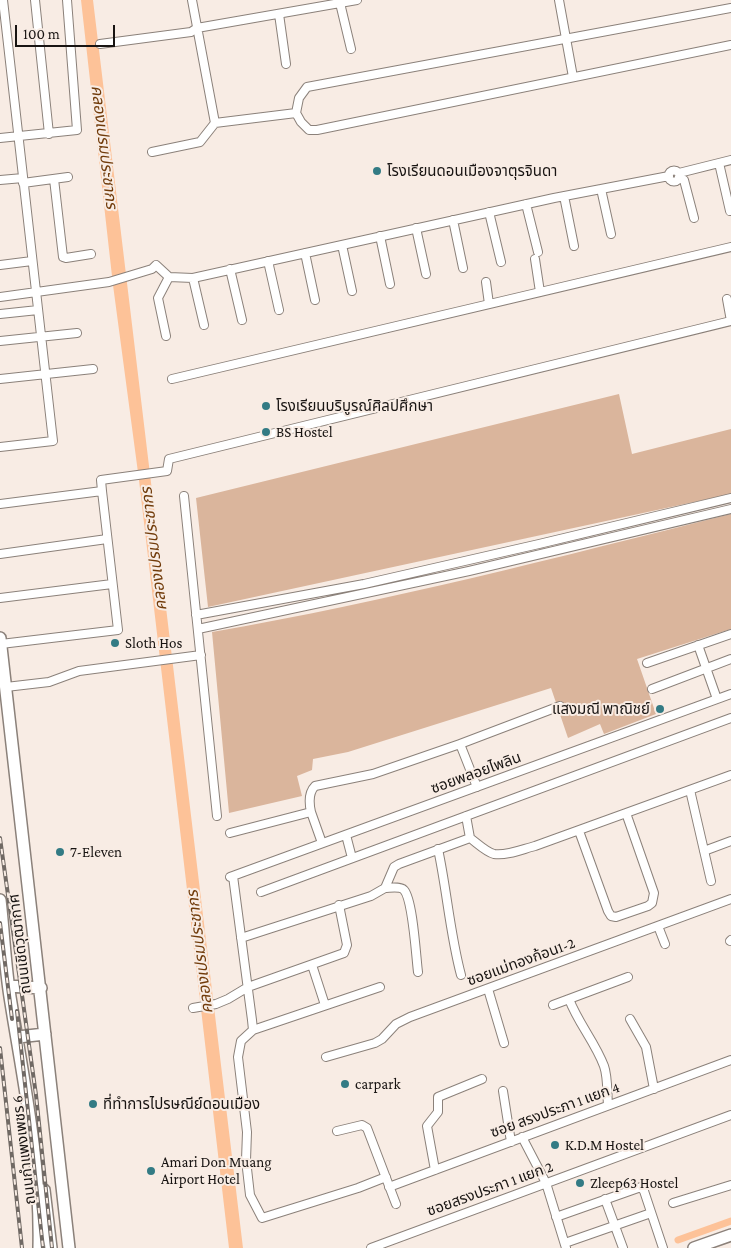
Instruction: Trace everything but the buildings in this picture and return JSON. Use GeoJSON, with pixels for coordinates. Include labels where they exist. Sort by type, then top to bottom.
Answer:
{"type":"FeatureCollection","features":[{"type":"Feature","properties":{"kind":"main road","name":"ถนนเชิดวุฒากาศ"},"geometry":{"type":"LineString","coordinates":[[0,641],[69,1248]]}},
{"type":"Feature","properties":{"kind":"main road","name":"ถนนกำแพงเพชร 6"},"geometry":{"type":"LineString","coordinates":[[0,900],[9,986],[18,1037],[36,1170],[39,1248]]}},
{"type":"Feature","properties":{"kind":"main road"},"geometry":{"type":"LineString","coordinates":[[9,986],[40,988]]}},
{"type":"Feature","properties":{"kind":"main road"},"geometry":{"type":"LineString","coordinates":[[18,1037],[45,1034]]}},
{"type":"Feature","properties":{"kind":"main road","name":"ถนนกำแพงเพชร 6"},"geometry":{"type":"LineString","coordinates":[[20,1051],[31,1080],[50,1248]]}},
{"type":"Feature","properties":{"kind":"main road"},"geometry":{"type":"LineString","coordinates":[[694,1248],[731,1235]]}},
{"type":"Feature","properties":{"kind":"street"},"geometry":{"type":"LineString","coordinates":[[0,447],[53,441],[3,0]]}},
{"type":"Feature","properties":{"kind":"street"},"geometry":{"type":"LineString","coordinates":[[35,0],[49,134]]}},
{"type":"Feature","properties":{"kind":"street"},"geometry":{"type":"LineString","coordinates":[[0,138],[77,130],[66,0]]}},
{"type":"Feature","properties":{"kind":"street"},"geometry":{"type":"LineString","coordinates":[[152,152],[200,142],[214,123],[192,0]]}},
{"type":"Feature","properties":{"kind":"street"},"geometry":{"type":"LineString","coordinates":[[100,44],[191,32],[198,28],[357,0]]}},
{"type":"Feature","properties":{"kind":"street"},"geometry":{"type":"LineString","coordinates":[[559,0],[573,77]]}},
{"type":"Feature","properties":{"kind":"street"},"geometry":{"type":"LineString","coordinates":[[340,3],[351,49]]}},
{"type":"Feature","properties":{"kind":"street"},"geometry":{"type":"LineString","coordinates":[[731,8],[307,87],[299,98],[296,113],[309,130],[317,130],[731,45]]}},
{"type":"Feature","properties":{"kind":"street"},"geometry":{"type":"LineString","coordinates":[[279,14],[286,64]]}},
{"type":"Feature","properties":{"kind":"street"},"geometry":{"type":"LineString","coordinates":[[214,123],[296,113]]}},
{"type":"Feature","properties":{"kind":"street"},"geometry":{"type":"LineString","coordinates":[[679,175],[731,160]]}},
{"type":"Feature","properties":{"kind":"street"},"geometry":{"type":"LineString","coordinates":[[719,163],[730,211]]}},
{"type":"Feature","properties":{"kind":"street"},"geometry":{"type":"LineString","coordinates":[[0,297],[109,282],[152,269],[156,265],[169,277],[193,278],[526,204],[668,176],[671,171],[677,171],[684,180],[694,218]]}},
{"type":"Feature","properties":{"kind":"street"},"geometry":{"type":"LineString","coordinates":[[0,180],[68,177]]}},
{"type":"Feature","properties":{"kind":"street"},"geometry":{"type":"LineString","coordinates":[[54,179],[63,256],[66,258],[91,254]]}},
{"type":"Feature","properties":{"kind":"street"},"geometry":{"type":"LineString","coordinates":[[600,189],[611,234]]}},
{"type":"Feature","properties":{"kind":"street"},"geometry":{"type":"LineString","coordinates":[[564,196],[574,246]]}},
{"type":"Feature","properties":{"kind":"street"},"geometry":{"type":"LineString","coordinates":[[526,204],[537,256],[540,292]]}},
{"type":"Feature","properties":{"kind":"street"},"geometry":{"type":"LineString","coordinates":[[489,212],[501,262]]}},
{"type":"Feature","properties":{"kind":"street"},"geometry":{"type":"LineString","coordinates":[[453,220],[463,268]]}},
{"type":"Feature","properties":{"kind":"street"},"geometry":{"type":"LineString","coordinates":[[416,228],[426,274]]}},
{"type":"Feature","properties":{"kind":"street"},"geometry":{"type":"LineString","coordinates":[[380,236],[390,284]]}},
{"type":"Feature","properties":{"kind":"street"},"geometry":{"type":"LineString","coordinates":[[342,244],[352,291]]}},
{"type":"Feature","properties":{"kind":"street"},"geometry":{"type":"LineString","coordinates":[[172,379],[731,247]]}},
{"type":"Feature","properties":{"kind":"street"},"geometry":{"type":"LineString","coordinates":[[305,253],[315,300]]}},
{"type":"Feature","properties":{"kind":"street"},"geometry":{"type":"LineString","coordinates":[[0,265],[32,261]]}},
{"type":"Feature","properties":{"kind":"street"},"geometry":{"type":"LineString","coordinates":[[268,261],[279,310]]}},
{"type":"Feature","properties":{"kind":"street"},"geometry":{"type":"LineString","coordinates":[[230,269],[242,320]]}},
{"type":"Feature","properties":{"kind":"street"},"geometry":{"type":"LineString","coordinates":[[166,336],[158,298],[169,277]]}},
{"type":"Feature","properties":{"kind":"street"},"geometry":{"type":"LineString","coordinates":[[193,278],[204,325]]}},
{"type":"Feature","properties":{"kind":"street"},"geometry":{"type":"LineString","coordinates":[[486,282],[488,304]]}},
{"type":"Feature","properties":{"kind":"street"},"geometry":{"type":"LineString","coordinates":[[0,641],[117,632],[100,480],[167,471],[169,459],[731,321],[727,299]]}},
{"type":"Feature","properties":{"kind":"street"},"geometry":{"type":"LineString","coordinates":[[0,314],[38,310]]}},
{"type":"Feature","properties":{"kind":"street"},"geometry":{"type":"LineString","coordinates":[[0,342],[77,333]]}},
{"type":"Feature","properties":{"kind":"street"},"geometry":{"type":"LineString","coordinates":[[0,379],[93,369]]}},
{"type":"Feature","properties":{"kind":"street"},"geometry":{"type":"LineString","coordinates":[[0,504],[102,491]]}},
{"type":"Feature","properties":{"kind":"street"},"geometry":{"type":"LineString","coordinates":[[184,496],[217,816]]}},
{"type":"Feature","properties":{"kind":"street"},"geometry":{"type":"LineString","coordinates":[[196,615],[343,588],[510,551],[731,498]]}},
{"type":"Feature","properties":{"kind":"street"},"geometry":{"type":"LineString","coordinates":[[198,629],[512,561],[731,509]]}},
{"type":"Feature","properties":{"kind":"street"},"geometry":{"type":"LineString","coordinates":[[654,516],[656,527]]}},
{"type":"Feature","properties":{"kind":"street"},"geometry":{"type":"LineString","coordinates":[[0,554],[107,539]]}},
{"type":"Feature","properties":{"kind":"street"},"geometry":{"type":"LineString","coordinates":[[510,551],[512,561]]}},
{"type":"Feature","properties":{"kind":"street"},"geometry":{"type":"LineString","coordinates":[[0,598],[112,584]]}},
{"type":"Feature","properties":{"kind":"street"},"geometry":{"type":"LineString","coordinates":[[343,588],[345,598]]}},
{"type":"Feature","properties":{"kind":"street"},"geometry":{"type":"LineString","coordinates":[[647,663],[731,634]]}},
{"type":"Feature","properties":{"kind":"street"},"geometry":{"type":"LineString","coordinates":[[698,645],[717,699]]}},
{"type":"Feature","properties":{"kind":"street"},"geometry":{"type":"LineString","coordinates":[[6,687],[49,682],[79,671],[201,655]]}},
{"type":"Feature","properties":{"kind":"street"},"geometry":{"type":"LineString","coordinates":[[652,689],[731,659]]}},
{"type":"Feature","properties":{"kind":"street","name":"ซอยพลอยไพลิน"},"geometry":{"type":"LineString","coordinates":[[241,938],[231,877],[731,694]]}},
{"type":"Feature","properties":{"kind":"street"},"geometry":{"type":"LineString","coordinates":[[322,843],[311,812],[310,795],[315,786],[373,774],[460,744],[560,706]]}},
{"type":"Feature","properties":{"kind":"street"},"geometry":{"type":"LineString","coordinates":[[261,892],[731,718]]}},
{"type":"Feature","properties":{"kind":"street"},"geometry":{"type":"LineString","coordinates":[[460,744],[477,787]]}},
{"type":"Feature","properties":{"kind":"street"},"geometry":{"type":"LineString","coordinates":[[466,816],[470,838],[494,854],[506,853],[536,846],[731,775]]}},
{"type":"Feature","properties":{"kind":"street"},"geometry":{"type":"LineString","coordinates":[[690,790],[711,882]]}},
{"type":"Feature","properties":{"kind":"street"},"geometry":{"type":"LineString","coordinates":[[230,833],[311,812]]}},
{"type":"Feature","properties":{"kind":"street"},"geometry":{"type":"LineString","coordinates":[[579,831],[608,911],[611,916],[616,918],[648,906],[652,903],[654,894],[626,814]]}},
{"type":"Feature","properties":{"kind":"street"},"geometry":{"type":"LineString","coordinates":[[346,835],[352,858]]}},
{"type":"Feature","properties":{"kind":"street"},"geometry":{"type":"LineString","coordinates":[[385,888],[394,867],[399,864],[470,838]]}},
{"type":"Feature","properties":{"kind":"street"},"geometry":{"type":"LineString","coordinates":[[704,851],[731,841]]}},
{"type":"Feature","properties":{"kind":"street"},"geometry":{"type":"LineString","coordinates":[[438,849],[445,880],[456,956],[461,975]]}},
{"type":"Feature","properties":{"kind":"street"},"geometry":{"type":"LineString","coordinates":[[253,1030],[241,938],[371,896],[385,888],[400,888],[406,893],[412,914],[418,972]]}},
{"type":"Feature","properties":{"kind":"street","name":"ซอยแม่ทองก้อน1-2"},"geometry":{"type":"LineString","coordinates":[[326,1057],[375,1043],[402,1020],[731,899]]}},
{"type":"Feature","properties":{"kind":"street"},"geometry":{"type":"LineString","coordinates":[[196,1008],[228,1000],[248,987],[339,956],[346,950],[347,945],[339,905]]}},
{"type":"Feature","properties":{"kind":"street"},"geometry":{"type":"LineString","coordinates":[[658,926],[665,944]]}},
{"type":"Feature","properties":{"kind":"street"},"geometry":{"type":"LineString","coordinates":[[312,965],[325,1005]]}},
{"type":"Feature","properties":{"kind":"street"},"geometry":{"type":"LineString","coordinates":[[553,1004],[628,977]]}},
{"type":"Feature","properties":{"kind":"street"},"geometry":{"type":"LineString","coordinates":[[380,988],[253,1030],[241,1041],[238,1057],[247,1132],[246,1160],[250,1195],[262,1218],[341,1194],[386,1177]]}},
{"type":"Feature","properties":{"kind":"street"},"geometry":{"type":"LineString","coordinates":[[488,989],[504,1043]]}},
{"type":"Feature","properties":{"kind":"street"},"geometry":{"type":"LineString","coordinates":[[569,999],[575,1016],[591,1040],[605,1068],[608,1105]]}},
{"type":"Feature","properties":{"kind":"street"},"geometry":{"type":"LineString","coordinates":[[630,1019],[646,1047],[654,1088]]}},
{"type":"Feature","properties":{"kind":"street","name":"ซอย สรงประภา 1 แยก 4"},"geometry":{"type":"LineString","coordinates":[[390,1187],[731,1060]]}},
{"type":"Feature","properties":{"kind":"street"},"geometry":{"type":"LineString","coordinates":[[434,1170],[426,1126],[438,1112],[438,1097],[482,1079]]}},
{"type":"Feature","properties":{"kind":"street"},"geometry":{"type":"LineString","coordinates":[[503,1091],[511,1142]]}},
{"type":"Feature","properties":{"kind":"street","name":"ซอยสรงประภา 1 แยก 2"},"geometry":{"type":"LineString","coordinates":[[371,1248],[731,1115]]}},
{"type":"Feature","properties":{"kind":"street"},"geometry":{"type":"LineString","coordinates":[[337,1131],[366,1126],[396,1204]]}},
{"type":"Feature","properties":{"kind":"street"},"geometry":{"type":"LineString","coordinates":[[522,1137],[546,1183],[565,1245],[651,1213]]}},
{"type":"Feature","properties":{"kind":"street"},"geometry":{"type":"LineString","coordinates":[[673,1202],[731,1185]]}},
{"type":"Feature","properties":{"kind":"street"},"geometry":{"type":"LineString","coordinates":[[556,1217],[641,1187],[663,1248]]}},
{"type":"Feature","properties":{"kind":"street"},"geometry":{"type":"LineString","coordinates":[[605,1199],[623,1248]]}},
{"type":"Feature","properties":{"kind":"shaded area"},"geometry":{"type":"Polygon","coordinates":[[[619,394],[632,454],[731,429],[731,494],[208,607],[196,498],[619,394]]]}},
{"type":"Feature","properties":{"kind":"shaded area"},"geometry":{"type":"Polygon","coordinates":[[[731,514],[731,629],[637,659],[656,714],[604,734],[600,724],[568,738],[551,688],[348,752],[313,759],[312,770],[297,776],[302,796],[229,813],[212,632],[407,593],[731,514]]]}},
{"type":"Feature","properties":{"kind":"water","name":"คลองเปรมประชากร"},"geometry":{"type":"Polygon","coordinates":[[[81,0],[93,0],[243,1248],[229,1248],[139,480],[113,285],[81,0]]]}},
{"type":"Feature","properties":{"kind":"waterway"},"geometry":{"type":"LineString","coordinates":[[678,1240],[731,1221]]}},
{"type":"Feature","properties":{"kind":"railway"},"geometry":{"type":"LineString","coordinates":[[0,838],[36,1095],[52,1248]]}},
{"type":"Feature","properties":{"kind":"railway"},"geometry":{"type":"LineString","coordinates":[[0,923],[12,1019]]}},
{"type":"Feature","properties":{"kind":"railway"},"geometry":{"type":"LineString","coordinates":[[17,1011],[43,1248]]}},
{"type":"Feature","properties":{"kind":"railway"},"geometry":{"type":"LineString","coordinates":[[0,1048],[22,1248]]}},
{"type":"Feature","properties":{"kind":"place","name":"โรงเรียนดอนเมืองจาตุรจินดา"},"geometry":{"type":"Point","coordinates":[377,171]}},
{"type":"Feature","properties":{"kind":"place","name":"โรงเรียนบริบูรณ์ศิลปศึกษา"},"geometry":{"type":"Point","coordinates":[266,406]}},
{"type":"Feature","properties":{"kind":"place","name":"BS Hostel"},"geometry":{"type":"Point","coordinates":[266,432]}},
{"type":"Feature","properties":{"kind":"place","name":"Sloth Hos"},"geometry":{"type":"Point","coordinates":[115,643]}},
{"type":"Feature","properties":{"kind":"place","name":"แสงมณี พาณิชย์"},"geometry":{"type":"Point","coordinates":[660,709]}},
{"type":"Feature","properties":{"kind":"place","name":"7-Eleven"},"geometry":{"type":"Point","coordinates":[60,852]}},
{"type":"Feature","properties":{"kind":"place","name":"carpark"},"geometry":{"type":"Point","coordinates":[345,1084]}},
{"type":"Feature","properties":{"kind":"place","name":"ที่ทำการไปรษณีย์ดอนเมือง"},"geometry":{"type":"Point","coordinates":[93,1104]}},
{"type":"Feature","properties":{"kind":"place","name":"K.D.M Hostel"},"geometry":{"type":"Point","coordinates":[555,1145]}},
{"type":"Feature","properties":{"kind":"place","name":"Amari Don Muang Airport Hotel"},"geometry":{"type":"Point","coordinates":[151,1171]}},
{"type":"Feature","properties":{"kind":"place","name":"Zleep63 Hostel"},"geometry":{"type":"Point","coordinates":[580,1183]}}]}
